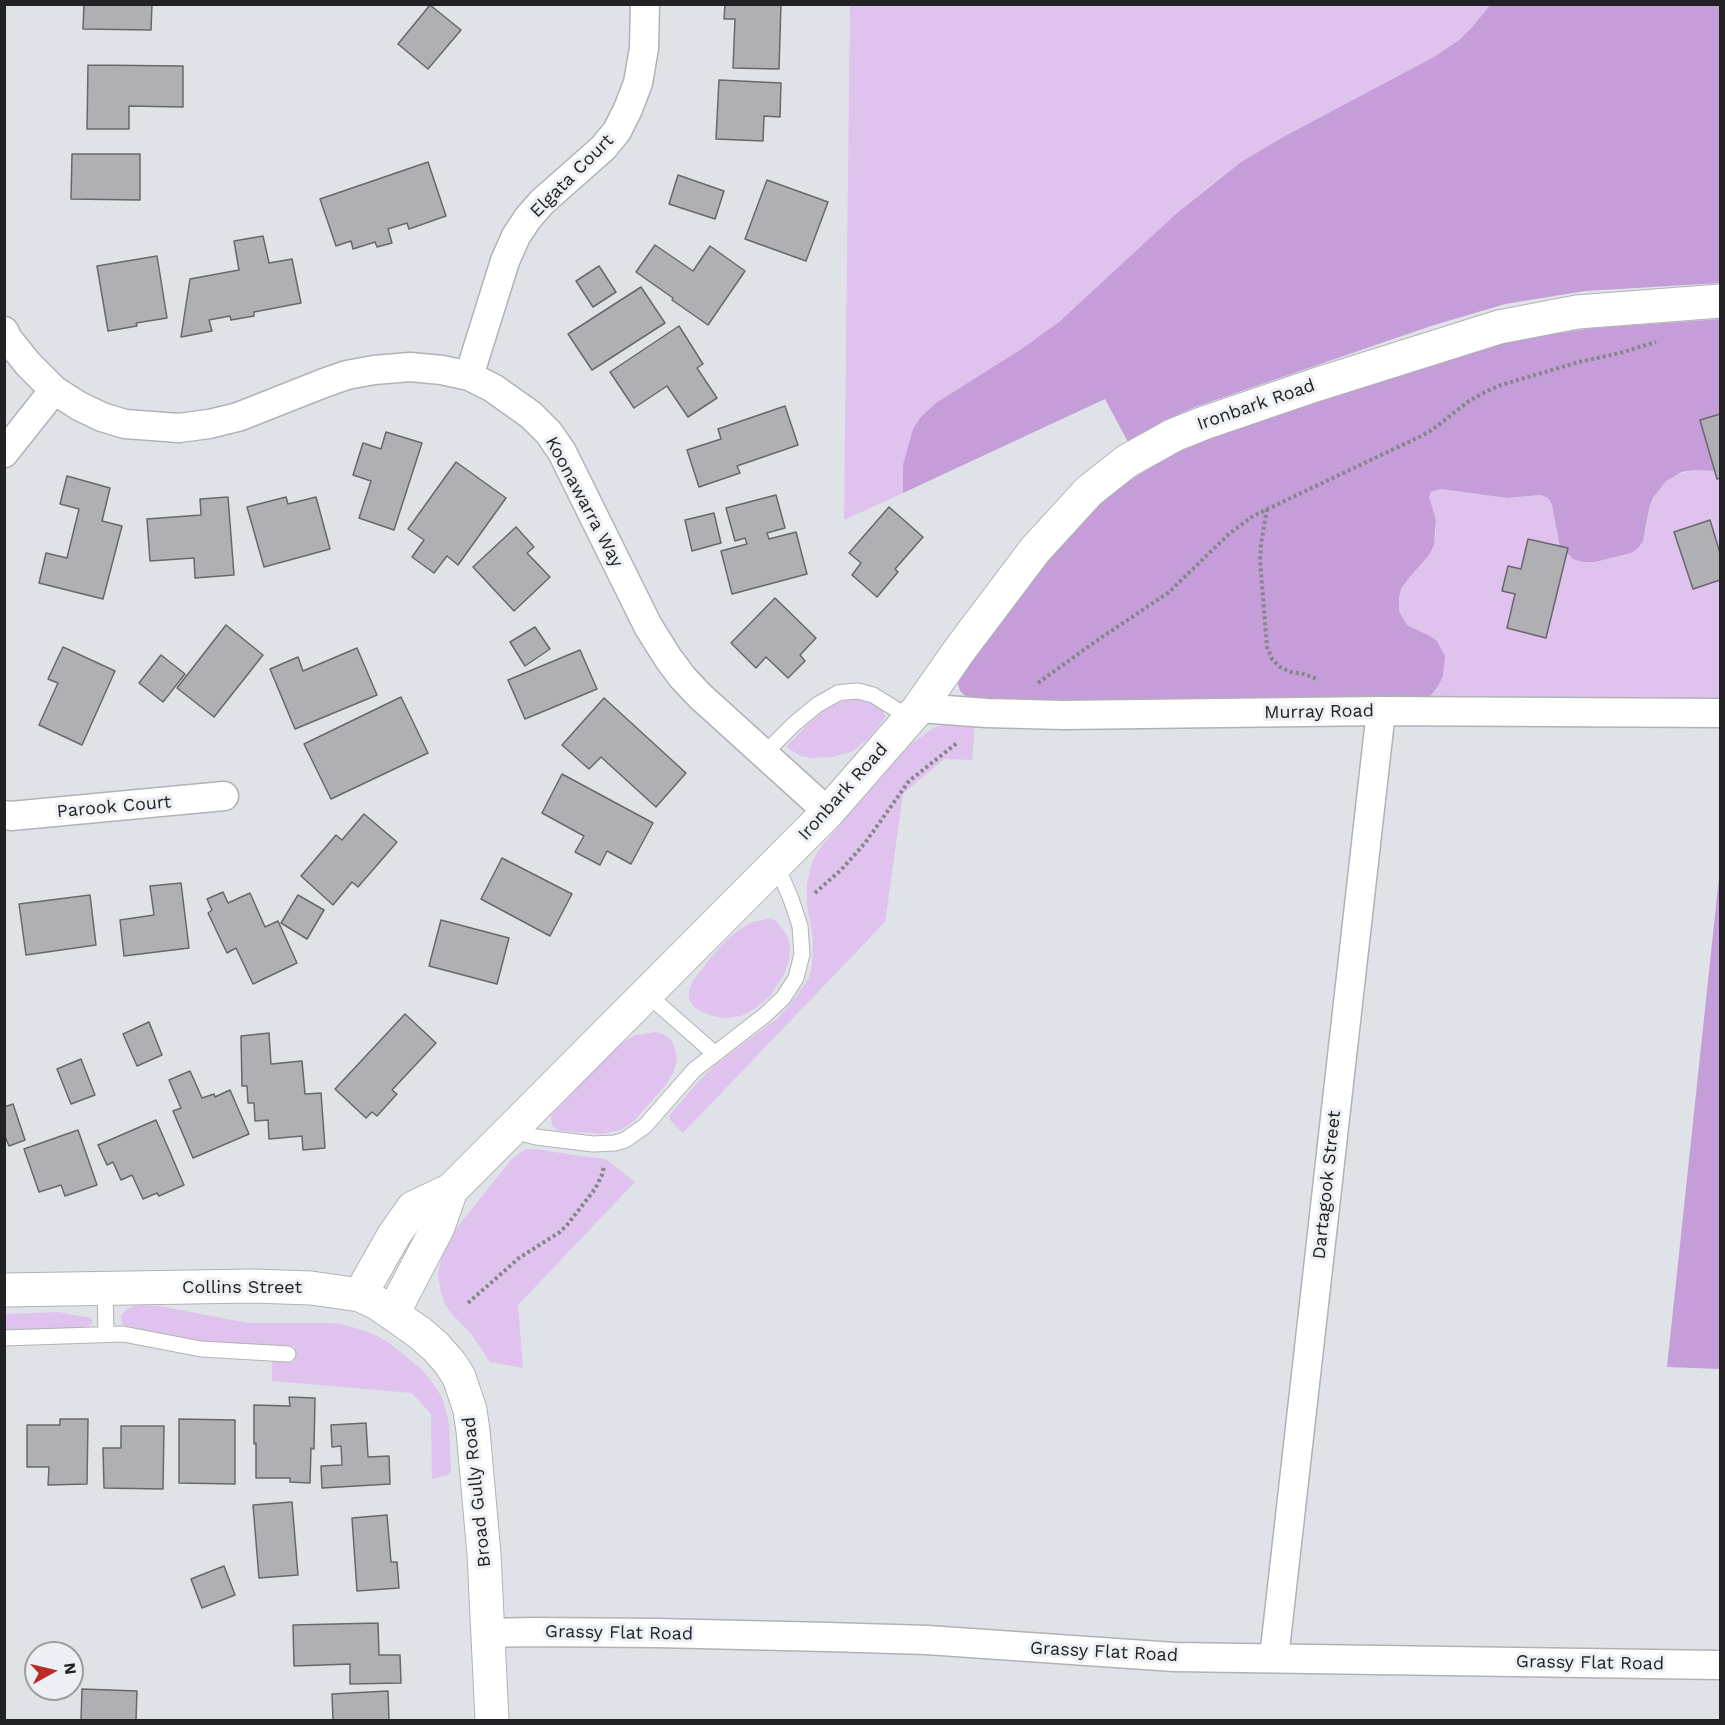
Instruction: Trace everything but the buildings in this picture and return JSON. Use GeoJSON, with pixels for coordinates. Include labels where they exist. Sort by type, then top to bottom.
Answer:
{"type":"FeatureCollection","features":[{"type":"Feature","properties":{"kind":"street","name":"Elgata Court"},"geometry":{"type":"LineString","coordinates":[[468,376],[505,261],[516,236],[542,202],[603,148],[628,109],[638,82],[644,48],[645,4]]}},
{"type":"Feature","properties":{"kind":"street","name":"Ironbark Road"},"geometry":{"type":"LineString","coordinates":[[377,1304],[438,1227],[451,1190],[828,812],[914,713],[1035,550],[1089,490],[1127,461],[1174,435],[1204,423],[1293,392],[1499,327],[1577,312],[1720,301]]}},
{"type":"Feature","properties":{"kind":"street","name":"Koonawarra Way"},"geometry":{"type":"LineString","coordinates":[[4,331],[28,364],[54,390],[79,406],[102,417],[125,424],[179,428],[209,424],[238,417],[324,382],[374,370],[410,367],[442,370],[468,376],[493,388],[513,400],[549,433],[573,473],[648,626],[683,678],[828,812]]}},
{"type":"Feature","properties":{"kind":"street"},"geometry":{"type":"LineString","coordinates":[[4,453],[54,390]]}},
{"type":"Feature","properties":{"kind":"street","name":"Murray Road"},"geometry":{"type":"LineString","coordinates":[[914,713],[1063,715],[1381,711],[1720,713]]}},
{"type":"Feature","properties":{"kind":"street","name":"Dartagook Street"},"geometry":{"type":"LineString","coordinates":[[1274,1658],[1381,711]]}},
{"type":"Feature","properties":{"kind":"street","name":"Parook Court"},"geometry":{"type":"LineString","coordinates":[[4,815],[224,796]]}},
{"type":"Feature","properties":{"kind":"street","name":"Collins Street"},"geometry":{"type":"LineString","coordinates":[[4,1290],[253,1286],[311,1288],[377,1304]]}},
{"type":"Feature","properties":{"kind":"street","name":"Broad Gully Road"},"geometry":{"type":"LineString","coordinates":[[377,1304],[420,1333],[436,1347],[459,1377],[465,1393],[473,1431],[484,1554],[492,1720]]}},
{"type":"Feature","properties":{"kind":"street","name":"Grassy Flat Road"},"geometry":{"type":"LineString","coordinates":[[488,1633],[657,1633],[828,1637],[937,1641],[1174,1657],[1720,1665]]}},
{"type":"Feature","properties":{"kind":"lane"},"geometry":{"type":"LineString","coordinates":[[764,754],[807,714],[824,701],[842,693],[858,691],[873,695],[914,713]]}},
{"type":"Feature","properties":{"kind":"lane"},"geometry":{"type":"LineString","coordinates":[[510,1130],[524,1135],[550,1139],[605,1144],[626,1140],[645,1126],[694,1070],[783,998],[796,978],[802,954],[800,926],[776,864]]}},
{"type":"Feature","properties":{"kind":"lane"},"geometry":{"type":"LineString","coordinates":[[647,994],[714,1053]]}},
{"type":"Feature","properties":{"kind":"lane"},"geometry":{"type":"LineString","coordinates":[[105,1288],[106,1334]]}},
{"type":"Feature","properties":{"kind":"lane"},"geometry":{"type":"LineString","coordinates":[[4,1338],[106,1334],[134,1336],[201,1349],[288,1354]]}},
{"type":"Feature","properties":{"kind":"path"},"geometry":{"type":"LineString","coordinates":[[794,909],[825,884],[853,856],[879,825],[909,781],[997,713],[1102,637],[1154,603],[1191,572],[1242,523],[1267,508],[1419,437],[1432,430],[1469,401],[1502,385],[1656,342]]}},
{"type":"Feature","properties":{"kind":"path"},"geometry":{"type":"LineString","coordinates":[[1267,508],[1260,560],[1267,647],[1272,659],[1280,667],[1315,678],[1326,684],[1334,691],[1343,712]]}},
{"type":"Feature","properties":{"kind":"path"},"geometry":{"type":"LineString","coordinates":[[468,1303],[519,1258],[560,1232],[567,1225],[599,1182],[604,1167],[605,1144]]}},
{"type":"Feature","properties":{"kind":"shaded area"},"geometry":{"type":"Polygon","coordinates":[[[850,5],[1490,5],[1458,41],[1432,58],[1285,136],[1241,162],[1208,187],[1059,322],[1020,350],[903,465],[903,493],[844,520],[850,5]]]}},
{"type":"Feature","properties":{"kind":"shaded area"},"geometry":{"type":"Polygon","coordinates":[[[1490,5],[1720,5],[1720,283],[1585,291],[1505,304],[1431,326],[1195,407],[1163,421],[1128,442],[1105,399],[903,493],[903,465],[913,429],[921,417],[936,403],[1020,350],[1059,322],[1178,212],[1241,162],[1432,58],[1458,41],[1490,5]]]}},
{"type":"Feature","properties":{"kind":"shaded area"},"geometry":{"type":"Polygon","coordinates":[[[1720,319],[1720,414],[1700,420],[1714,471],[1682,472],[1666,481],[1653,498],[1643,541],[1631,553],[1595,562],[1573,559],[1560,547],[1552,505],[1548,498],[1541,495],[1507,498],[1441,489],[1431,492],[1429,497],[1436,520],[1434,545],[1429,555],[1401,589],[1399,598],[1399,611],[1407,625],[1437,641],[1445,656],[1443,676],[1427,700],[1073,704],[971,698],[960,691],[958,684],[963,669],[1061,544],[1103,501],[1123,485],[1167,457],[1245,425],[1509,341],[1594,328],[1720,319]]]}},
{"type":"Feature","properties":{"kind":"shaded area"},"geometry":{"type":"Polygon","coordinates":[[[1694,470],[1714,471],[1717,478],[1720,478],[1720,699],[1427,700],[1430,636],[1407,625],[1399,611],[1399,598],[1401,589],[1429,555],[1436,534],[1436,520],[1428,497],[1431,492],[1441,489],[1507,498],[1541,495],[1548,498],[1555,513],[1560,547],[1521,569],[1508,566],[1502,591],[1515,594],[1507,628],[1546,638],[1566,554],[1573,559],[1595,562],[1631,553],[1646,530],[1649,509],[1658,490],[1674,476],[1694,470]]]}},
{"type":"Feature","properties":{"kind":"shaded area"},"geometry":{"type":"Polygon","coordinates":[[[855,699],[874,704],[882,710],[886,717],[868,739],[853,751],[833,757],[810,758],[801,756],[786,747],[812,720],[827,709],[838,703],[855,699]]]}},
{"type":"Feature","properties":{"kind":"shaded area"},"geometry":{"type":"Polygon","coordinates":[[[975,724],[972,760],[944,759],[903,794],[885,922],[683,1133],[669,1116],[716,1064],[778,1018],[809,978],[813,938],[807,905],[807,884],[812,862],[817,853],[911,744],[935,727],[975,724]]]}},
{"type":"Feature","properties":{"kind":"shaded area"},"geometry":{"type":"Polygon","coordinates":[[[1720,868],[1720,1369],[1667,1367],[1720,868]]]}},
{"type":"Feature","properties":{"kind":"shaded area"},"geometry":{"type":"Polygon","coordinates":[[[771,918],[777,922],[788,937],[790,948],[785,973],[770,996],[756,1008],[741,1016],[726,1018],[712,1016],[693,1006],[689,998],[692,982],[713,955],[742,928],[753,922],[771,918]]]}},
{"type":"Feature","properties":{"kind":"shaded area"},"geometry":{"type":"Polygon","coordinates":[[[656,1032],[671,1040],[677,1059],[674,1071],[664,1087],[634,1121],[620,1130],[602,1134],[557,1130],[552,1125],[551,1115],[620,1044],[635,1035],[656,1032]]]}},
{"type":"Feature","properties":{"kind":"shaded area"},"geometry":{"type":"Polygon","coordinates":[[[526,1149],[606,1159],[635,1182],[518,1305],[523,1368],[490,1362],[472,1335],[445,1304],[438,1274],[442,1255],[458,1226],[511,1160],[526,1149]]]}},
{"type":"Feature","properties":{"kind":"shaded area"},"geometry":{"type":"Polygon","coordinates":[[[140,1305],[159,1306],[248,1323],[341,1324],[379,1337],[420,1368],[442,1397],[449,1423],[451,1471],[447,1475],[432,1479],[431,1414],[412,1393],[272,1381],[272,1362],[294,1362],[295,1346],[206,1342],[175,1338],[123,1325],[121,1316],[125,1311],[140,1305]]]}},
{"type":"Feature","properties":{"kind":"shaded area"},"geometry":{"type":"Polygon","coordinates":[[[59,1312],[91,1318],[93,1323],[88,1326],[59,1330],[5,1331],[5,1314],[59,1312]]]}}]}
